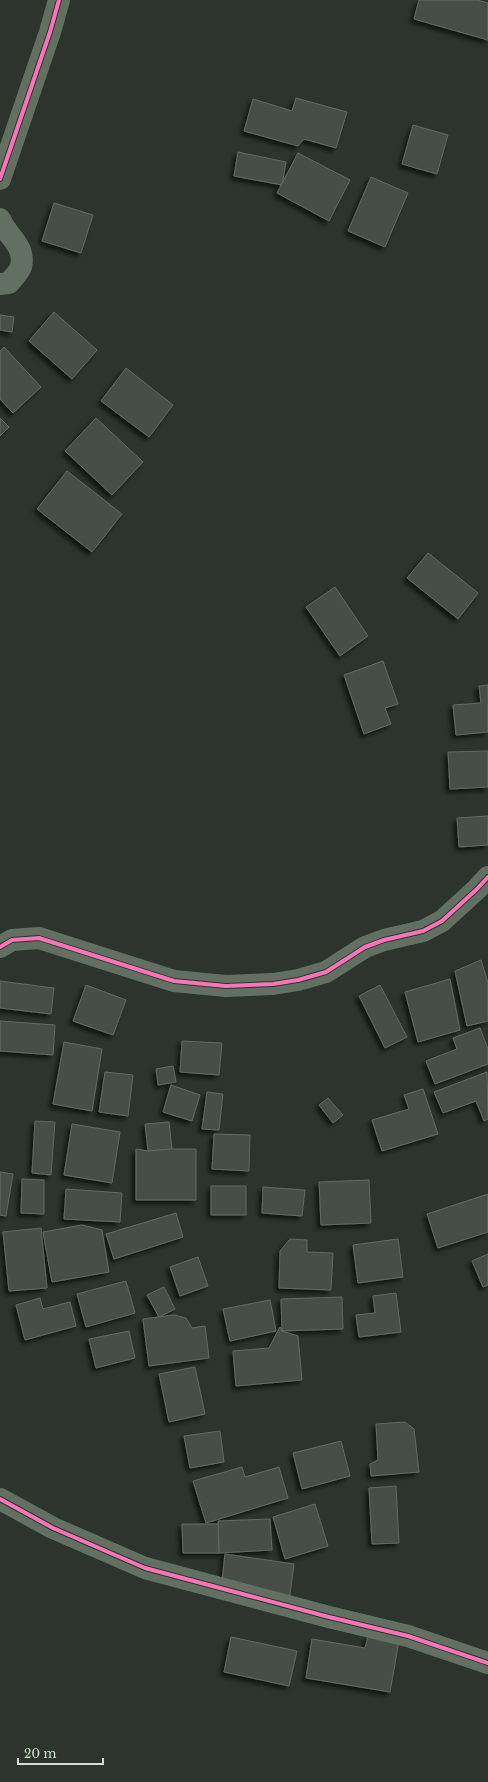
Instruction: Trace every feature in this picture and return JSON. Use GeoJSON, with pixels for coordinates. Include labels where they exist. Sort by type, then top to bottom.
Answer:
{"type":"FeatureCollection","features":[{"type":"Feature","properties":{"kind":"street"},"geometry":{"type":"LineString","coordinates":[[0,179],[50,32],[59,0]]}},
{"type":"Feature","properties":{"kind":"street"},"geometry":{"type":"LineString","coordinates":[[0,219],[3,226],[20,247],[20,268],[10,283],[0,284]]}},
{"type":"Feature","properties":{"kind":"street"},"geometry":{"type":"LineString","coordinates":[[0,947],[12,940],[39,938],[174,981],[226,986],[273,984],[298,980],[326,972],[365,947],[384,940],[423,932],[442,922],[488,877]]}},
{"type":"Feature","properties":{"kind":"street"},"geometry":{"type":"LineString","coordinates":[[0,1499],[53,1528],[145,1568],[329,1617],[408,1636],[488,1664]]}},
{"type":"Feature","properties":{"kind":"building"},"geometry":{"type":"Polygon","coordinates":[[[419,0],[477,0],[488,3],[488,40],[414,19],[419,0]]]}},
{"type":"Feature","properties":{"kind":"building"},"geometry":{"type":"Polygon","coordinates":[[[296,98],[347,112],[336,148],[304,139],[298,146],[244,131],[253,99],[292,111],[296,98]]]}},
{"type":"Feature","properties":{"kind":"building"},"geometry":{"type":"Polygon","coordinates":[[[413,125],[448,135],[437,174],[402,164],[413,125]]]}},
{"type":"Feature","properties":{"kind":"building"},"geometry":{"type":"Polygon","coordinates":[[[238,152],[286,162],[282,185],[234,176],[238,152]]]}},
{"type":"Feature","properties":{"kind":"building"},"geometry":{"type":"Polygon","coordinates":[[[298,153],[350,180],[329,221],[277,193],[298,153]]]}},
{"type":"Feature","properties":{"kind":"building"},"geometry":{"type":"Polygon","coordinates":[[[371,177],[408,193],[385,247],[348,231],[371,177]]]}},
{"type":"Feature","properties":{"kind":"building"},"geometry":{"type":"Polygon","coordinates":[[[54,203],[93,215],[81,253],[42,241],[54,203]]]}},
{"type":"Feature","properties":{"kind":"building"},"geometry":{"type":"Polygon","coordinates":[[[54,312],[97,350],[72,379],[29,341],[54,312]]]}},
{"type":"Feature","properties":{"kind":"building"},"geometry":{"type":"Polygon","coordinates":[[[0,315],[14,317],[12,332],[0,330],[0,315]]]}},
{"type":"Feature","properties":{"kind":"building"},"geometry":{"type":"Polygon","coordinates":[[[4,347],[41,387],[13,413],[0,399],[0,351],[4,347]]]}},
{"type":"Feature","properties":{"kind":"building"},"geometry":{"type":"Polygon","coordinates":[[[126,368],[173,405],[149,437],[101,401],[126,368]]]}},
{"type":"Feature","properties":{"kind":"building"},"geometry":{"type":"Polygon","coordinates":[[[0,418],[9,427],[0,436],[0,418]]]}},
{"type":"Feature","properties":{"kind":"building"},"geometry":{"type":"Polygon","coordinates":[[[96,418],[143,462],[112,495],[65,451],[96,418]]]}},
{"type":"Feature","properties":{"kind":"building"},"geometry":{"type":"Polygon","coordinates":[[[67,471],[122,514],[92,552],[37,509],[67,471]]]}},
{"type":"Feature","properties":{"kind":"building"},"geometry":{"type":"Polygon","coordinates":[[[428,553],[478,593],[458,619],[407,578],[428,553]]]}},
{"type":"Feature","properties":{"kind":"building"},"geometry":{"type":"Polygon","coordinates":[[[335,587],[368,636],[340,656],[306,607],[335,587]]]}},
{"type":"Feature","properties":{"kind":"building"},"geometry":{"type":"Polygon","coordinates":[[[383,661],[398,704],[385,708],[391,724],[364,734],[344,675],[383,661]]]}},
{"type":"Feature","properties":{"kind":"building"},"geometry":{"type":"Polygon","coordinates":[[[488,685],[488,732],[456,735],[453,705],[481,703],[479,686],[488,685]]]}},
{"type":"Feature","properties":{"kind":"building"},"geometry":{"type":"Polygon","coordinates":[[[488,751],[488,787],[450,789],[448,752],[488,751]]]}},
{"type":"Feature","properties":{"kind":"building"},"geometry":{"type":"Polygon","coordinates":[[[488,816],[488,845],[459,847],[457,818],[488,816]]]}},
{"type":"Feature","properties":{"kind":"building"},"geometry":{"type":"Polygon","coordinates":[[[481,960],[488,983],[488,1021],[467,1026],[455,971],[481,960]]]}},
{"type":"Feature","properties":{"kind":"building"},"geometry":{"type":"Polygon","coordinates":[[[450,979],[460,1030],[418,1042],[405,992],[450,979]]]}},
{"type":"Feature","properties":{"kind":"building"},"geometry":{"type":"Polygon","coordinates":[[[0,981],[54,988],[51,1014],[0,1008],[0,981]]]}},
{"type":"Feature","properties":{"kind":"building"},"geometry":{"type":"Polygon","coordinates":[[[86,985],[126,1000],[113,1035],[73,1021],[86,985]]]}},
{"type":"Feature","properties":{"kind":"building"},"geometry":{"type":"Polygon","coordinates":[[[380,985],[407,1037],[385,1048],[359,996],[380,985]]]}},
{"type":"Feature","properties":{"kind":"building"},"geometry":{"type":"Polygon","coordinates":[[[0,1021],[55,1025],[53,1055],[0,1051],[0,1021]]]}},
{"type":"Feature","properties":{"kind":"building"},"geometry":{"type":"Polygon","coordinates":[[[480,1028],[488,1049],[488,1064],[435,1084],[426,1061],[457,1049],[453,1038],[480,1028]]]}},
{"type":"Feature","properties":{"kind":"building"},"geometry":{"type":"Polygon","coordinates":[[[182,1041],[222,1043],[219,1075],[180,1072],[182,1041]]]}},
{"type":"Feature","properties":{"kind":"building"},"geometry":{"type":"Polygon","coordinates":[[[64,1042],[102,1049],[92,1111],[53,1104],[64,1042]]]}},
{"type":"Feature","properties":{"kind":"building"},"geometry":{"type":"Polygon","coordinates":[[[173,1066],[176,1082],[158,1085],[156,1069],[173,1066]]]}},
{"type":"Feature","properties":{"kind":"building"},"geometry":{"type":"Polygon","coordinates":[[[105,1072],[133,1075],[128,1116],[99,1112],[105,1072]]]}},
{"type":"Feature","properties":{"kind":"building"},"geometry":{"type":"Polygon","coordinates":[[[487,1072],[488,1119],[484,1121],[476,1101],[443,1113],[434,1092],[487,1072]]]}},
{"type":"Feature","properties":{"kind":"building"},"geometry":{"type":"Polygon","coordinates":[[[171,1085],[200,1095],[192,1121],[163,1112],[171,1085]]]}},
{"type":"Feature","properties":{"kind":"building"},"geometry":{"type":"Polygon","coordinates":[[[423,1089],[438,1134],[382,1151],[372,1120],[409,1109],[404,1095],[423,1089]]]}},
{"type":"Feature","properties":{"kind":"building"},"geometry":{"type":"Polygon","coordinates":[[[207,1092],[223,1094],[219,1130],[202,1129],[207,1092]]]}},
{"type":"Feature","properties":{"kind":"building"},"geometry":{"type":"Polygon","coordinates":[[[328,1098],[343,1115],[333,1123],[319,1105],[328,1098]]]}},
{"type":"Feature","properties":{"kind":"building"},"geometry":{"type":"Polygon","coordinates":[[[35,1121],[55,1122],[51,1175],[32,1173],[35,1121]]]}},
{"type":"Feature","properties":{"kind":"building"},"geometry":{"type":"Polygon","coordinates":[[[169,1122],[172,1149],[148,1151],[145,1124],[169,1122]]]}},
{"type":"Feature","properties":{"kind":"building"},"geometry":{"type":"Polygon","coordinates":[[[72,1124],[120,1132],[112,1183],[64,1175],[72,1124]]]}},
{"type":"Feature","properties":{"kind":"building"},"geometry":{"type":"Polygon","coordinates":[[[214,1134],[250,1135],[249,1171],[212,1169],[214,1134]]]}},
{"type":"Feature","properties":{"kind":"building"},"geometry":{"type":"Polygon","coordinates":[[[136,1149],[148,1151],[196,1149],[196,1200],[136,1200],[136,1149]]]}},
{"type":"Feature","properties":{"kind":"building"},"geometry":{"type":"Polygon","coordinates":[[[0,1172],[13,1174],[6,1216],[0,1215],[0,1172]]]}},
{"type":"Feature","properties":{"kind":"building"},"geometry":{"type":"Polygon","coordinates":[[[22,1179],[44,1180],[44,1214],[21,1213],[22,1179]]]}},
{"type":"Feature","properties":{"kind":"building"},"geometry":{"type":"Polygon","coordinates":[[[369,1180],[371,1223],[321,1225],[319,1182],[369,1180]]]}},
{"type":"Feature","properties":{"kind":"building"},"geometry":{"type":"Polygon","coordinates":[[[211,1186],[246,1186],[246,1215],[211,1215],[211,1186]]]}},
{"type":"Feature","properties":{"kind":"building"},"geometry":{"type":"Polygon","coordinates":[[[263,1187],[305,1190],[302,1216],[262,1213],[263,1187]]]}},
{"type":"Feature","properties":{"kind":"building"},"geometry":{"type":"Polygon","coordinates":[[[66,1189],[122,1193],[120,1222],[64,1219],[66,1189]]]}},
{"type":"Feature","properties":{"kind":"building"},"geometry":{"type":"Polygon","coordinates":[[[488,1194],[488,1232],[438,1248],[427,1214],[488,1194]]]}},
{"type":"Feature","properties":{"kind":"building"},"geometry":{"type":"Polygon","coordinates":[[[176,1213],[183,1237],[114,1259],[106,1234],[176,1213]]]}},
{"type":"Feature","properties":{"kind":"building"},"geometry":{"type":"Polygon","coordinates":[[[82,1225],[102,1230],[109,1272],[52,1282],[43,1232],[82,1225]]]}},
{"type":"Feature","properties":{"kind":"building"},"geometry":{"type":"Polygon","coordinates":[[[41,1228],[47,1288],[9,1291],[3,1232],[41,1228]]]}},
{"type":"Feature","properties":{"kind":"building"},"geometry":{"type":"Polygon","coordinates":[[[290,1239],[307,1240],[307,1252],[333,1253],[331,1290],[279,1288],[280,1251],[290,1239]]]}},
{"type":"Feature","properties":{"kind":"building"},"geometry":{"type":"Polygon","coordinates":[[[398,1239],[403,1277],[358,1283],[353,1245],[398,1239]]]}},
{"type":"Feature","properties":{"kind":"building"},"geometry":{"type":"Polygon","coordinates":[[[488,1254],[488,1285],[483,1287],[472,1261],[488,1254]]]}},
{"type":"Feature","properties":{"kind":"building"},"geometry":{"type":"Polygon","coordinates":[[[198,1257],[208,1286],[180,1296],[170,1267],[198,1257]]]}},
{"type":"Feature","properties":{"kind":"building"},"geometry":{"type":"Polygon","coordinates":[[[126,1281],[135,1313],[86,1327],[77,1294],[126,1281]]]}},
{"type":"Feature","properties":{"kind":"building"},"geometry":{"type":"Polygon","coordinates":[[[164,1287],[175,1309],[159,1317],[147,1295],[164,1287]]]}},
{"type":"Feature","properties":{"kind":"building"},"geometry":{"type":"Polygon","coordinates":[[[396,1293],[401,1332],[359,1337],[356,1315],[375,1313],[373,1296],[396,1293]]]}},
{"type":"Feature","properties":{"kind":"building"},"geometry":{"type":"Polygon","coordinates":[[[342,1297],[343,1329],[282,1331],[281,1299],[342,1297]]]}},
{"type":"Feature","properties":{"kind":"building"},"geometry":{"type":"Polygon","coordinates":[[[40,1298],[43,1309],[70,1302],[76,1326],[25,1340],[16,1305],[40,1298]]]}},
{"type":"Feature","properties":{"kind":"building"},"geometry":{"type":"Polygon","coordinates":[[[270,1300],[276,1331],[230,1341],[223,1309],[270,1300]]]}},
{"type":"Feature","properties":{"kind":"building"},"geometry":{"type":"Polygon","coordinates":[[[174,1315],[186,1318],[192,1328],[205,1326],[209,1358],[149,1366],[143,1319],[174,1315]]]}},
{"type":"Feature","properties":{"kind":"building"},"geometry":{"type":"Polygon","coordinates":[[[280,1327],[282,1331],[298,1336],[302,1380],[236,1386],[233,1351],[269,1348],[280,1327]]]}},
{"type":"Feature","properties":{"kind":"building"},"geometry":{"type":"Polygon","coordinates":[[[129,1331],[135,1358],[96,1368],[89,1339],[129,1331]]]}},
{"type":"Feature","properties":{"kind":"building"},"geometry":{"type":"Polygon","coordinates":[[[195,1367],[205,1414],[169,1422],[159,1374],[195,1367]]]}},
{"type":"Feature","properties":{"kind":"building"},"geometry":{"type":"Polygon","coordinates":[[[405,1422],[414,1429],[419,1472],[371,1476],[370,1464],[378,1460],[376,1424],[405,1422]]]}},
{"type":"Feature","properties":{"kind":"building"},"geometry":{"type":"Polygon","coordinates":[[[220,1431],[224,1462],[190,1468],[184,1436],[220,1431]]]}},
{"type":"Feature","properties":{"kind":"building"},"geometry":{"type":"Polygon","coordinates":[[[341,1441],[350,1476],[302,1489],[293,1453],[341,1441]]]}},
{"type":"Feature","properties":{"kind":"building"},"geometry":{"type":"Polygon","coordinates":[[[242,1467],[245,1477],[279,1467],[288,1498],[206,1523],[193,1481],[242,1467]]]}},
{"type":"Feature","properties":{"kind":"building"},"geometry":{"type":"Polygon","coordinates":[[[396,1486],[399,1543],[372,1544],[369,1488],[396,1486]]]}},
{"type":"Feature","properties":{"kind":"building"},"geometry":{"type":"Polygon","coordinates":[[[315,1504],[328,1546],[285,1559],[273,1517],[315,1504]]]}},
{"type":"Feature","properties":{"kind":"building"},"geometry":{"type":"Polygon","coordinates":[[[270,1519],[272,1550],[219,1553],[218,1521],[270,1519]]]}},
{"type":"Feature","properties":{"kind":"building"},"geometry":{"type":"Polygon","coordinates":[[[182,1524],[218,1524],[219,1553],[183,1553],[182,1524]]]}},
{"type":"Feature","properties":{"kind":"building"},"geometry":{"type":"Polygon","coordinates":[[[225,1554],[294,1564],[289,1602],[221,1588],[225,1554]]]}},
{"type":"Feature","properties":{"kind":"building"},"geometry":{"type":"Polygon","coordinates":[[[368,1636],[399,1641],[390,1692],[306,1678],[312,1639],[365,1648],[368,1636]]]}},
{"type":"Feature","properties":{"kind":"building"},"geometry":{"type":"Polygon","coordinates":[[[231,1637],[297,1651],[289,1686],[224,1672],[231,1637]]]}},
{"type":"Feature","properties":{"kind":"cycle path"},"geometry":{"type":"LineString","coordinates":[[0,179],[50,32],[59,0]]}},
{"type":"Feature","properties":{"kind":"cycle path"},"geometry":{"type":"LineString","coordinates":[[0,947],[12,940],[39,938],[174,981],[226,986],[273,984],[298,980],[326,972],[365,947],[384,940],[423,931],[442,921],[488,877]]}},
{"type":"Feature","properties":{"kind":"cycle path"},"geometry":{"type":"LineString","coordinates":[[0,1499],[53,1528],[145,1568],[329,1617],[408,1636],[488,1663]]}}]}
